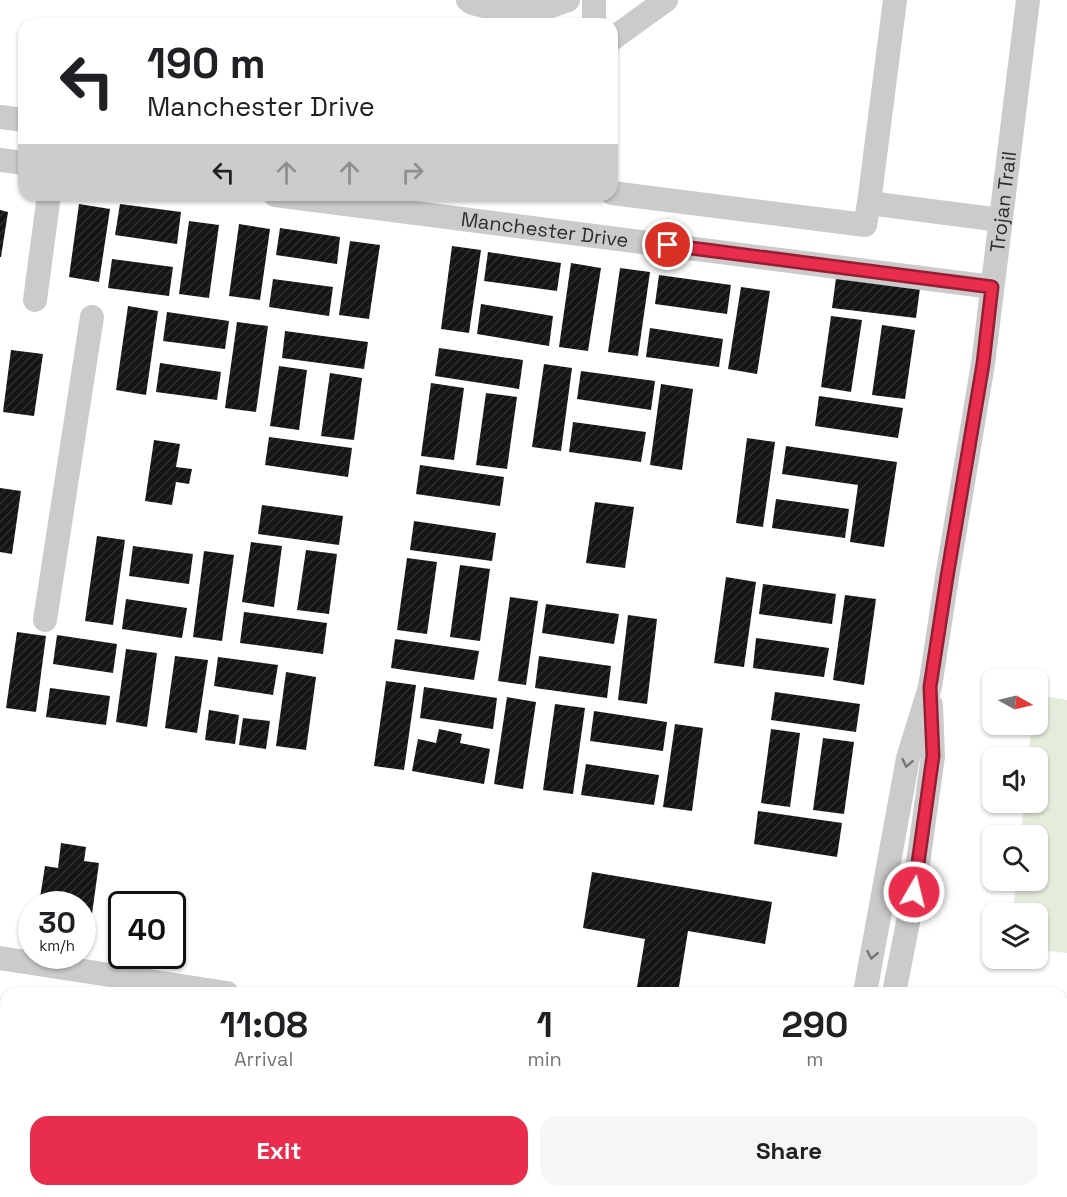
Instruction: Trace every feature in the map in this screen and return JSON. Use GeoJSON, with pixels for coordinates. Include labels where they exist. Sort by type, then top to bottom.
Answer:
{"type":"FeatureCollection","features":[{"type":"Feature","properties":{"kind":"street"},"geometry":{"type":"LineString","coordinates":[[468,0],[472,3],[507,11],[540,10],[568,0]]}},
{"type":"Feature","properties":{"kind":"street"},"geometry":{"type":"LineString","coordinates":[[594,0],[594,18]]}},
{"type":"Feature","properties":{"kind":"street"},"geometry":{"type":"LineString","coordinates":[[618,35],[666,0]]}},
{"type":"Feature","properties":{"kind":"street"},"geometry":{"type":"LineString","coordinates":[[618,195],[865,225],[895,0]]}},
{"type":"Feature","properties":{"kind":"street","name":"Trojan Trail"},"geometry":{"type":"LineString","coordinates":[[866,987],[908,758],[930,687],[983,364],[1028,0]]}},
{"type":"Feature","properties":{"kind":"street"},"geometry":{"type":"LineString","coordinates":[[0,117],[18,119]]}},
{"type":"Feature","properties":{"kind":"street"},"geometry":{"type":"LineString","coordinates":[[0,160],[18,162]]}},
{"type":"Feature","properties":{"kind":"street"},"geometry":{"type":"LineString","coordinates":[[35,300],[48,201]]}},
{"type":"Feature","properties":{"kind":"street","name":"Manchester Drive"},"geometry":{"type":"LineString","coordinates":[[322,201],[992,287]]}},
{"type":"Feature","properties":{"kind":"street"},"geometry":{"type":"LineString","coordinates":[[869,203],[1000,220]]}},
{"type":"Feature","properties":{"kind":"street"},"geometry":{"type":"LineString","coordinates":[[45,620],[92,316]]}},
{"type":"Feature","properties":{"kind":"street","name":"Trojan Trail"},"geometry":{"type":"LineString","coordinates":[[895,987],[914,892],[933,756],[930,687]]}},
{"type":"Feature","properties":{"kind":"street"},"geometry":{"type":"LineString","coordinates":[[0,958],[187,987]]}},
{"type":"Feature","properties":{"kind":"green space"},"geometry":{"type":"Polygon","coordinates":[[[1048,697],[1067,700],[1067,953],[1048,951],[1048,903],[1014,903],[1015,891],[1048,891],[1048,825],[1022,825],[1023,813],[1048,813],[1048,747],[1029,747],[1031,735],[1048,735],[1048,697]]]}},
{"type":"Feature","properties":{"kind":"building"},"geometry":{"type":"Polygon","coordinates":[[[79,204],[110,209],[99,282],[69,277],[79,204]]]}},
{"type":"Feature","properties":{"kind":"building"},"geometry":{"type":"Polygon","coordinates":[[[120,204],[181,212],[177,244],[115,235],[120,204]]]}},
{"type":"Feature","properties":{"kind":"building"},"geometry":{"type":"Polygon","coordinates":[[[0,210],[8,212],[1,257],[0,257],[0,210]]]}},
{"type":"Feature","properties":{"kind":"building"},"geometry":{"type":"Polygon","coordinates":[[[189,221],[219,225],[209,298],[179,294],[189,221]]]}},
{"type":"Feature","properties":{"kind":"building"},"geometry":{"type":"Polygon","coordinates":[[[239,224],[270,229],[260,300],[229,296],[239,224]]]}},
{"type":"Feature","properties":{"kind":"building"},"geometry":{"type":"Polygon","coordinates":[[[280,228],[340,237],[337,264],[276,255],[280,228]]]}},
{"type":"Feature","properties":{"kind":"building"},"geometry":{"type":"Polygon","coordinates":[[[350,241],[380,245],[369,319],[339,315],[350,241]]]}},
{"type":"Feature","properties":{"kind":"building"},"geometry":{"type":"Polygon","coordinates":[[[452,246],[481,250],[469,333],[441,329],[452,246]]]}},
{"type":"Feature","properties":{"kind":"building"},"geometry":{"type":"Polygon","coordinates":[[[488,252],[561,263],[557,291],[484,281],[488,252]]]}},
{"type":"Feature","properties":{"kind":"building"},"geometry":{"type":"Polygon","coordinates":[[[112,259],[173,267],[169,296],[108,288],[112,259]]]}},
{"type":"Feature","properties":{"kind":"building"},"geometry":{"type":"Polygon","coordinates":[[[571,263],[601,268],[588,351],[559,347],[571,263]]]}},
{"type":"Feature","properties":{"kind":"building"},"geometry":{"type":"Polygon","coordinates":[[[620,268],[650,272],[638,356],[608,352],[620,268]]]}},
{"type":"Feature","properties":{"kind":"building"},"geometry":{"type":"Polygon","coordinates":[[[659,275],[731,285],[727,314],[655,304],[659,275]]]}},
{"type":"Feature","properties":{"kind":"building"},"geometry":{"type":"Polygon","coordinates":[[[836,278],[920,288],[916,318],[832,308],[836,278]]]}},
{"type":"Feature","properties":{"kind":"building"},"geometry":{"type":"Polygon","coordinates":[[[273,279],[333,287],[329,316],[269,307],[273,279]]]}},
{"type":"Feature","properties":{"kind":"building"},"geometry":{"type":"Polygon","coordinates":[[[741,287],[770,291],[757,374],[728,369],[741,287]]]}},
{"type":"Feature","properties":{"kind":"building"},"geometry":{"type":"Polygon","coordinates":[[[481,304],[553,316],[549,346],[477,334],[481,304]]]}},
{"type":"Feature","properties":{"kind":"building"},"geometry":{"type":"Polygon","coordinates":[[[128,306],[158,311],[146,395],[116,390],[128,306]]]}},
{"type":"Feature","properties":{"kind":"building"},"geometry":{"type":"Polygon","coordinates":[[[167,312],[229,321],[225,349],[163,341],[167,312]]]}},
{"type":"Feature","properties":{"kind":"building"},"geometry":{"type":"Polygon","coordinates":[[[831,316],[862,320],[851,392],[821,387],[831,316]]]}},
{"type":"Feature","properties":{"kind":"building"},"geometry":{"type":"Polygon","coordinates":[[[237,322],[268,326],[256,412],[225,408],[237,322]]]}},
{"type":"Feature","properties":{"kind":"building"},"geometry":{"type":"Polygon","coordinates":[[[882,325],[915,330],[905,399],[872,395],[882,325]]]}},
{"type":"Feature","properties":{"kind":"building"},"geometry":{"type":"Polygon","coordinates":[[[650,328],[723,339],[719,367],[646,357],[650,328]]]}},
{"type":"Feature","properties":{"kind":"building"},"geometry":{"type":"Polygon","coordinates":[[[285,331],[368,342],[364,369],[282,358],[285,331]]]}},
{"type":"Feature","properties":{"kind":"building"},"geometry":{"type":"Polygon","coordinates":[[[439,348],[523,360],[519,389],[435,376],[439,348]]]}},
{"type":"Feature","properties":{"kind":"building"},"geometry":{"type":"Polygon","coordinates":[[[11,350],[43,354],[34,416],[3,412],[11,350]]]}},
{"type":"Feature","properties":{"kind":"building"},"geometry":{"type":"Polygon","coordinates":[[[160,363],[221,372],[217,400],[156,392],[160,363]]]}},
{"type":"Feature","properties":{"kind":"building"},"geometry":{"type":"Polygon","coordinates":[[[544,364],[572,368],[561,451],[532,447],[544,364]]]}},
{"type":"Feature","properties":{"kind":"building"},"geometry":{"type":"Polygon","coordinates":[[[279,366],[307,370],[299,430],[270,426],[279,366]]]}},
{"type":"Feature","properties":{"kind":"building"},"geometry":{"type":"Polygon","coordinates":[[[581,371],[655,381],[651,410],[577,399],[581,371]]]}},
{"type":"Feature","properties":{"kind":"building"},"geometry":{"type":"Polygon","coordinates":[[[330,373],[362,378],[354,440],[321,436],[330,373]]]}},
{"type":"Feature","properties":{"kind":"building"},"geometry":{"type":"Polygon","coordinates":[[[431,383],[464,388],[454,460],[421,456],[431,383]]]}},
{"type":"Feature","properties":{"kind":"building"},"geometry":{"type":"Polygon","coordinates":[[[661,384],[693,389],[682,470],[650,465],[661,384]]]}},
{"type":"Feature","properties":{"kind":"building"},"geometry":{"type":"Polygon","coordinates":[[[486,393],[517,397],[507,469],[476,465],[486,393]]]}},
{"type":"Feature","properties":{"kind":"building"},"geometry":{"type":"Polygon","coordinates":[[[819,396],[903,408],[898,438],[815,426],[819,396]]]}},
{"type":"Feature","properties":{"kind":"building"},"geometry":{"type":"Polygon","coordinates":[[[573,422],[646,432],[641,462],[569,452],[573,422]]]}},
{"type":"Feature","properties":{"kind":"building"},"geometry":{"type":"Polygon","coordinates":[[[269,437],[352,448],[348,477],[265,465],[269,437]]]}},
{"type":"Feature","properties":{"kind":"building"},"geometry":{"type":"Polygon","coordinates":[[[747,438],[775,442],[763,527],[736,523],[747,438]]]}},
{"type":"Feature","properties":{"kind":"building"},"geometry":{"type":"Polygon","coordinates":[[[154,440],[180,444],[176,467],[192,469],[189,484],[176,482],[172,505],[145,501],[154,440]]]}},
{"type":"Feature","properties":{"kind":"building"},"geometry":{"type":"Polygon","coordinates":[[[786,446],[897,462],[884,547],[850,542],[858,485],[782,474],[786,446]]]}},
{"type":"Feature","properties":{"kind":"building"},"geometry":{"type":"Polygon","coordinates":[[[420,465],[504,477],[500,506],[416,494],[420,465]]]}},
{"type":"Feature","properties":{"kind":"building"},"geometry":{"type":"Polygon","coordinates":[[[0,488],[21,491],[12,554],[0,552],[0,488]]]}},
{"type":"Feature","properties":{"kind":"building"},"geometry":{"type":"Polygon","coordinates":[[[776,499],[849,509],[845,538],[772,528],[776,499]]]}},
{"type":"Feature","properties":{"kind":"building"},"geometry":{"type":"Polygon","coordinates":[[[595,502],[634,507],[625,568],[586,563],[595,502]]]}},
{"type":"Feature","properties":{"kind":"building"},"geometry":{"type":"Polygon","coordinates":[[[262,505],[343,516],[339,545],[258,534],[262,505]]]}},
{"type":"Feature","properties":{"kind":"building"},"geometry":{"type":"Polygon","coordinates":[[[414,521],[496,533],[492,561],[410,550],[414,521]]]}},
{"type":"Feature","properties":{"kind":"building"},"geometry":{"type":"Polygon","coordinates":[[[97,536],[125,540],[113,625],[85,621],[97,536]]]}},
{"type":"Feature","properties":{"kind":"building"},"geometry":{"type":"Polygon","coordinates":[[[251,542],[282,546],[274,607],[242,602],[251,542]]]}},
{"type":"Feature","properties":{"kind":"building"},"geometry":{"type":"Polygon","coordinates":[[[133,546],[193,554],[189,584],[129,576],[133,546]]]}},
{"type":"Feature","properties":{"kind":"building"},"geometry":{"type":"Polygon","coordinates":[[[306,550],[337,554],[329,614],[297,610],[306,550]]]}},
{"type":"Feature","properties":{"kind":"building"},"geometry":{"type":"Polygon","coordinates":[[[204,551],[234,555],[222,641],[193,637],[204,551]]]}},
{"type":"Feature","properties":{"kind":"building"},"geometry":{"type":"Polygon","coordinates":[[[407,558],[437,562],[427,634],[397,630],[407,558]]]}},
{"type":"Feature","properties":{"kind":"building"},"geometry":{"type":"Polygon","coordinates":[[[460,565],[490,569],[480,641],[450,637],[460,565]]]}},
{"type":"Feature","properties":{"kind":"building"},"geometry":{"type":"Polygon","coordinates":[[[726,577],[756,582],[744,667],[714,663],[726,577]]]}},
{"type":"Feature","properties":{"kind":"building"},"geometry":{"type":"Polygon","coordinates":[[[763,584],[836,594],[832,624],[759,614],[763,584]]]}},
{"type":"Feature","properties":{"kind":"building"},"geometry":{"type":"Polygon","coordinates":[[[845,595],[876,599],[864,685],[833,680],[845,595]]]}},
{"type":"Feature","properties":{"kind":"building"},"geometry":{"type":"Polygon","coordinates":[[[510,597],[538,601],[526,685],[498,681],[510,597]]]}},
{"type":"Feature","properties":{"kind":"building"},"geometry":{"type":"Polygon","coordinates":[[[126,599],[187,608],[182,638],[122,629],[126,599]]]}},
{"type":"Feature","properties":{"kind":"building"},"geometry":{"type":"Polygon","coordinates":[[[546,604],[619,614],[614,644],[542,633],[546,604]]]}},
{"type":"Feature","properties":{"kind":"building"},"geometry":{"type":"Polygon","coordinates":[[[244,612],[327,623],[323,654],[240,643],[244,612]]]}},
{"type":"Feature","properties":{"kind":"building"},"geometry":{"type":"Polygon","coordinates":[[[628,615],[657,619],[647,704],[618,700],[628,615]]]}},
{"type":"Feature","properties":{"kind":"building"},"geometry":{"type":"Polygon","coordinates":[[[17,632],[46,636],[36,712],[6,708],[17,632]]]}},
{"type":"Feature","properties":{"kind":"building"},"geometry":{"type":"Polygon","coordinates":[[[57,635],[117,644],[113,673],[53,664],[57,635]]]}},
{"type":"Feature","properties":{"kind":"building"},"geometry":{"type":"Polygon","coordinates":[[[756,638],[829,648],[824,677],[753,668],[756,638]]]}},
{"type":"Feature","properties":{"kind":"building"},"geometry":{"type":"Polygon","coordinates":[[[395,639],[479,651],[474,680],[391,668],[395,639]]]}},
{"type":"Feature","properties":{"kind":"building"},"geometry":{"type":"Polygon","coordinates":[[[126,649],[157,653],[147,727],[116,722],[126,649]]]}},
{"type":"Feature","properties":{"kind":"building"},"geometry":{"type":"Polygon","coordinates":[[[175,656],[208,660],[197,733],[165,728],[175,656]]]}},
{"type":"Feature","properties":{"kind":"building"},"geometry":{"type":"Polygon","coordinates":[[[539,656],[611,666],[607,698],[535,688],[539,656]]]}},
{"type":"Feature","properties":{"kind":"building"},"geometry":{"type":"Polygon","coordinates":[[[218,657],[278,665],[273,695],[214,686],[218,657]]]}},
{"type":"Feature","properties":{"kind":"building"},"geometry":{"type":"Polygon","coordinates":[[[286,672],[316,677],[306,750],[276,746],[286,672]]]}},
{"type":"Feature","properties":{"kind":"building"},"geometry":{"type":"Polygon","coordinates":[[[386,681],[416,685],[404,770],[374,766],[386,681]]]}},
{"type":"Feature","properties":{"kind":"building"},"geometry":{"type":"Polygon","coordinates":[[[424,687],[497,698],[493,729],[420,718],[424,687]]]}},
{"type":"Feature","properties":{"kind":"building"},"geometry":{"type":"Polygon","coordinates":[[[50,688],[110,696],[106,725],[46,717],[50,688]]]}},
{"type":"Feature","properties":{"kind":"building"},"geometry":{"type":"Polygon","coordinates":[[[775,692],[860,704],[856,732],[771,720],[775,692]]]}},
{"type":"Feature","properties":{"kind":"building"},"geometry":{"type":"Polygon","coordinates":[[[507,697],[536,702],[523,789],[494,784],[507,697]]]}},
{"type":"Feature","properties":{"kind":"building"},"geometry":{"type":"Polygon","coordinates":[[[555,704],[585,708],[573,794],[543,790],[555,704]]]}},
{"type":"Feature","properties":{"kind":"building"},"geometry":{"type":"Polygon","coordinates":[[[209,710],[239,715],[235,744],[205,740],[209,710]]]}},
{"type":"Feature","properties":{"kind":"building"},"geometry":{"type":"Polygon","coordinates":[[[594,711],[667,722],[663,751],[590,741],[594,711]]]}},
{"type":"Feature","properties":{"kind":"building"},"geometry":{"type":"Polygon","coordinates":[[[243,718],[270,721],[266,749],[239,745],[243,718]]]}},
{"type":"Feature","properties":{"kind":"building"},"geometry":{"type":"Polygon","coordinates":[[[675,724],[703,728],[692,811],[663,807],[675,724]]]}},
{"type":"Feature","properties":{"kind":"building"},"geometry":{"type":"Polygon","coordinates":[[[439,729],[462,734],[460,743],[490,749],[484,784],[412,771],[418,739],[436,743],[439,729]]]}},
{"type":"Feature","properties":{"kind":"building"},"geometry":{"type":"Polygon","coordinates":[[[771,729],[800,733],[790,807],[761,803],[771,729]]]}},
{"type":"Feature","properties":{"kind":"building"},"geometry":{"type":"Polygon","coordinates":[[[823,738],[854,742],[844,814],[813,810],[823,738]]]}},
{"type":"Feature","properties":{"kind":"building"},"geometry":{"type":"Polygon","coordinates":[[[586,764],[659,775],[654,805],[581,795],[586,764]]]}},
{"type":"Feature","properties":{"kind":"building"},"geometry":{"type":"Polygon","coordinates":[[[758,811],[842,823],[837,857],[754,844],[758,811]]]}},
{"type":"Feature","properties":{"kind":"building"},"geometry":{"type":"Polygon","coordinates":[[[61,843],[86,847],[84,861],[99,863],[95,891],[41,891],[45,866],[58,868],[61,843]]]}},
{"type":"Feature","properties":{"kind":"building"},"geometry":{"type":"Polygon","coordinates":[[[592,872],[772,902],[765,944],[688,931],[679,987],[637,987],[645,939],[583,928],[592,872]]]}},
{"type":"Feature","properties":{"kind":"route"},"geometry":{"type":"LineString","coordinates":[[668,245],[992,287],[983,364],[930,687],[933,756],[914,892]]}}]}
